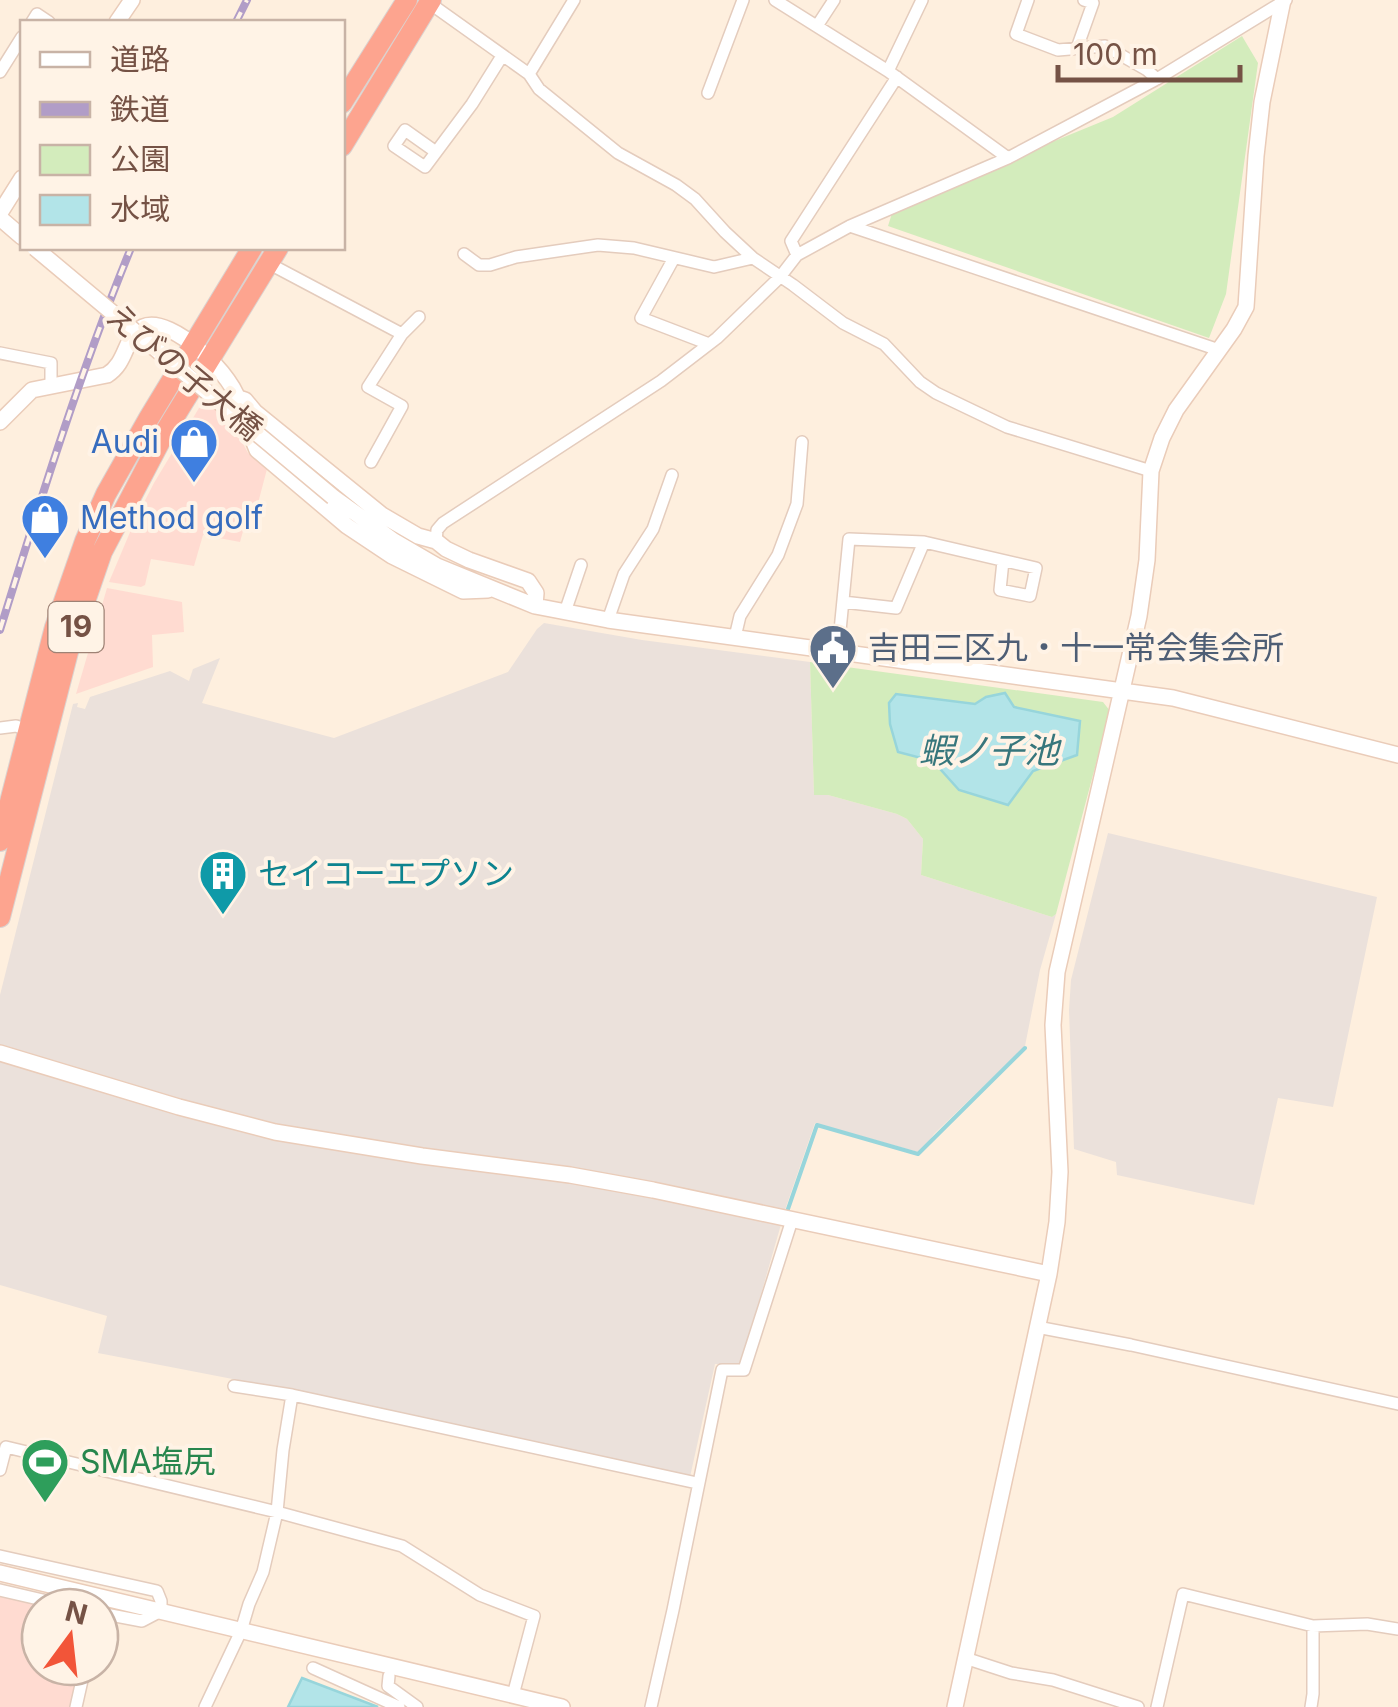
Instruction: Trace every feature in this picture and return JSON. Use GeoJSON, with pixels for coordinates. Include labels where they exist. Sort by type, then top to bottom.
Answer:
{"type":"FeatureCollection","features":[{"type":"Feature","properties":{"kind":"highway"},"geometry":{"type":"LineString","coordinates":[[345,98],[408,0]]}},
{"type":"Feature","properties":{"kind":"highway"},"geometry":{"type":"LineString","coordinates":[[345,141],[429,1]]}},
{"type":"Feature","properties":{"kind":"highway","name":"19"},"geometry":{"type":"LineString","coordinates":[[0,917],[70,648],[102,552],[165,432],[251,250]]}},
{"type":"Feature","properties":{"kind":"highway","name":"19"},"geometry":{"type":"LineString","coordinates":[[0,841],[55,627],[92,526],[114,479],[273,255]]}},
{"type":"Feature","properties":{"kind":"street"},"geometry":{"type":"LineString","coordinates":[[530,74],[574,0]]}},
{"type":"Feature","properties":{"kind":"street"},"geometry":{"type":"LineString","coordinates":[[708,92],[743,0]]}},
{"type":"Feature","properties":{"kind":"street"},"geometry":{"type":"LineString","coordinates":[[775,0],[892,74],[1008,158]]}},
{"type":"Feature","properties":{"kind":"street"},"geometry":{"type":"LineString","coordinates":[[817,26],[834,0]]}},
{"type":"Feature","properties":{"kind":"street"},"geometry":{"type":"LineString","coordinates":[[797,255],[790,241],[892,74],[922,0]]}},
{"type":"Feature","properties":{"kind":"street"},"geometry":{"type":"LineString","coordinates":[[1028,0],[1016,34],[1058,50],[1105,46],[1157,79]]}},
{"type":"Feature","properties":{"kind":"street"},"geometry":{"type":"LineString","coordinates":[[1077,48],[1092,4],[1084,0]]}},
{"type":"Feature","properties":{"kind":"street"},"geometry":{"type":"LineString","coordinates":[[436,541],[437,530],[443,523],[661,381],[709,344],[780,277],[797,255],[850,226],[1008,158],[1157,79],[1284,0]]}},
{"type":"Feature","properties":{"kind":"street"},"geometry":{"type":"LineString","coordinates":[[955,1707],[1049,1274],[1060,1172],[1053,1024],[1056,972],[1139,616],[1147,560],[1151,472],[1176,410],[1246,306],[1262,102],[1284,0]]}},
{"type":"Feature","properties":{"kind":"street"},"geometry":{"type":"LineString","coordinates":[[429,1],[530,74],[539,89],[618,153],[695,199],[754,258],[843,323],[884,344],[936,393],[1007,427],[1151,472]]}},
{"type":"Feature","properties":{"kind":"street"},"geometry":{"type":"LineString","coordinates":[[0,72],[20,40]]}},
{"type":"Feature","properties":{"kind":"street"},"geometry":{"type":"LineString","coordinates":[[436,152],[502,56]]}},
{"type":"Feature","properties":{"kind":"street"},"geometry":{"type":"LineString","coordinates":[[20,181],[0,216],[20,235]]}},
{"type":"Feature","properties":{"kind":"street"},"geometry":{"type":"LineString","coordinates":[[850,226],[1218,350]]}},
{"type":"Feature","properties":{"kind":"street"},"geometry":{"type":"LineString","coordinates":[[464,254],[479,265],[490,265],[516,257],[598,245],[634,248],[714,266],[754,258]]}},
{"type":"Feature","properties":{"kind":"street","name":"えびの子大橋"},"geometry":{"type":"LineString","coordinates":[[37,250],[333,497],[394,542],[492,590]]}},
{"type":"Feature","properties":{"kind":"street"},"geometry":{"type":"LineString","coordinates":[[273,255],[402,334]]}},
{"type":"Feature","properties":{"kind":"street"},"geometry":{"type":"LineString","coordinates":[[674,258],[642,318],[709,344]]}},
{"type":"Feature","properties":{"kind":"street"},"geometry":{"type":"LineString","coordinates":[[371,462],[402,406],[368,387],[402,334],[419,316]]}},
{"type":"Feature","properties":{"kind":"street"},"geometry":{"type":"LineString","coordinates":[[0,422],[32,390],[115,370],[138,330],[147,325],[165,326],[201,352],[232,385],[257,450],[346,526],[392,556],[463,592],[492,590],[535,606],[608,620],[1173,698],[1398,755]]}},
{"type":"Feature","properties":{"kind":"street"},"geometry":{"type":"LineString","coordinates":[[0,353],[51,362],[51,384]]}},
{"type":"Feature","properties":{"kind":"street"},"geometry":{"type":"LineString","coordinates":[[239,398],[382,514],[469,560],[528,581],[536,592],[535,606]]}},
{"type":"Feature","properties":{"kind":"street"},"geometry":{"type":"LineString","coordinates":[[736,638],[740,616],[778,555],[797,504],[802,442]]}},
{"type":"Feature","properties":{"kind":"street"},"geometry":{"type":"LineString","coordinates":[[608,620],[624,574],[653,530],[672,476]]}},
{"type":"Feature","properties":{"kind":"street"},"geometry":{"type":"LineString","coordinates":[[838,651],[849,539],[924,542],[1003,561]]}},
{"type":"Feature","properties":{"kind":"street"},"geometry":{"type":"LineString","coordinates":[[843,602],[896,608],[924,542]]}},
{"type":"Feature","properties":{"kind":"street"},"geometry":{"type":"LineString","coordinates":[[566,612],[581,565]]}},
{"type":"Feature","properties":{"kind":"street"},"geometry":{"type":"LineString","coordinates":[[0,728],[16,726],[28,730]]}},
{"type":"Feature","properties":{"kind":"street"},"geometry":{"type":"LineString","coordinates":[[0,1053],[275,1132],[570,1176],[724,1204],[1049,1274]]}},
{"type":"Feature","properties":{"kind":"street"},"geometry":{"type":"LineString","coordinates":[[650,1707],[722,1370],[744,1370],[792,1220]]}},
{"type":"Feature","properties":{"kind":"street"},"geometry":{"type":"LineString","coordinates":[[1037,1327],[1398,1404]]}},
{"type":"Feature","properties":{"kind":"street"},"geometry":{"type":"LineString","coordinates":[[234,1386],[292,1395],[698,1483]]}},
{"type":"Feature","properties":{"kind":"street"},"geometry":{"type":"LineString","coordinates":[[205,1707],[241,1631],[263,1572],[277,1512],[292,1395]]}},
{"type":"Feature","properties":{"kind":"street"},"geometry":{"type":"LineString","coordinates":[[0,1470],[6,1448],[402,1546],[480,1595],[534,1616],[513,1695]]}},
{"type":"Feature","properties":{"kind":"street"},"geometry":{"type":"LineString","coordinates":[[0,1556],[157,1592],[161,1611]]}},
{"type":"Feature","properties":{"kind":"street"},"geometry":{"type":"LineString","coordinates":[[0,1573],[562,1707]]}},
{"type":"Feature","properties":{"kind":"street"},"geometry":{"type":"LineString","coordinates":[[1157,1707],[1183,1594],[1313,1626],[1368,1624],[1398,1630]]}},
{"type":"Feature","properties":{"kind":"street"},"geometry":{"type":"LineString","coordinates":[[120,1617],[142,1621],[161,1611]]}},
{"type":"Feature","properties":{"kind":"street"},"geometry":{"type":"LineString","coordinates":[[1311,1707],[1313,1626]]}},
{"type":"Feature","properties":{"kind":"street"},"geometry":{"type":"LineString","coordinates":[[965,1658],[1138,1707]]}},
{"type":"Feature","properties":{"kind":"street"},"geometry":{"type":"LineString","coordinates":[[313,1668],[399,1707]]}},
{"type":"Feature","properties":{"kind":"street"},"geometry":{"type":"LineString","coordinates":[[389,1676],[388,1686],[417,1707]]}},
{"type":"Feature","properties":{"kind":"shaded area"},"geometry":{"type":"Polygon","coordinates":[[[205,398],[239,427],[248,453],[267,469],[257,507],[250,506],[240,542],[203,535],[194,566],[151,559],[145,585],[109,582],[154,483],[205,398]]]}},
{"type":"Feature","properties":{"kind":"shaded area"},"geometry":{"type":"Polygon","coordinates":[[[107,588],[182,602],[184,632],[152,635],[153,667],[76,694],[107,588]]]}},
{"type":"Feature","properties":{"kind":"shaded area","name":"セイコーエプソン"},"geometry":{"type":"Polygon","coordinates":[[[544,623],[810,662],[814,795],[828,795],[907,819],[923,839],[921,875],[1052,917],[1056,914],[1025,1046],[918,1152],[815,1123],[786,1207],[741,1364],[715,1364],[690,1477],[285,1389],[98,1353],[107,1316],[0,1285],[0,995],[73,704],[85,709],[90,697],[170,671],[189,681],[193,669],[220,658],[202,703],[334,738],[508,672],[544,623]]]}},
{"type":"Feature","properties":{"kind":"shaded area"},"geometry":{"type":"Polygon","coordinates":[[[1108,833],[1377,897],[1333,1107],[1278,1098],[1254,1205],[1117,1175],[1116,1162],[1074,1149],[1071,980],[1108,833]]]}},
{"type":"Feature","properties":{"kind":"shaded area"},"geometry":{"type":"Polygon","coordinates":[[[0,1592],[20,1597],[20,1687],[76,1687],[71,1707],[0,1707],[0,1592]]]}},
{"type":"Feature","properties":{"kind":"green space"},"geometry":{"type":"Polygon","coordinates":[[[1242,36],[1258,63],[1226,294],[1209,338],[888,226],[894,207],[1113,117],[1242,36]]]}},
{"type":"Feature","properties":{"kind":"green space"},"geometry":{"type":"Polygon","coordinates":[[[810,662],[1103,702],[1110,711],[1056,914],[1052,917],[921,875],[923,839],[907,819],[828,795],[814,795],[810,662]]]}},
{"type":"Feature","properties":{"kind":"water","name":"蝦ノ子池"},"geometry":{"type":"Polygon","coordinates":[[[1005,693],[1014,707],[1080,721],[1077,755],[1033,771],[1008,805],[959,790],[933,761],[898,752],[889,703],[896,694],[975,704],[1005,693]]]}},
{"type":"Feature","properties":{"kind":"water"},"geometry":{"type":"Polygon","coordinates":[[[302,1678],[378,1707],[288,1707],[302,1678]]]}},
{"type":"Feature","properties":{"kind":"waterway"},"geometry":{"type":"LineString","coordinates":[[788,1209],[817,1125],[918,1154],[1025,1048]]}},
{"type":"Feature","properties":{"kind":"railway"},"geometry":{"type":"LineString","coordinates":[[237,20],[247,0]]}},
{"type":"Feature","properties":{"kind":"railway"},"geometry":{"type":"LineString","coordinates":[[0,630],[78,389],[130,250]]}},
{"type":"Feature","properties":{"kind":"place","name":"Audi"},"geometry":{"type":"Point","coordinates":[194,484]}},
{"type":"Feature","properties":{"kind":"place","name":"Method golf"},"geometry":{"type":"Point","coordinates":[45,560]}},
{"type":"Feature","properties":{"kind":"place","name":"吉田三区九・十一常会集会所"},"geometry":{"type":"Point","coordinates":[833,690]}},
{"type":"Feature","properties":{"kind":"place","name":"セイコーエプソン"},"geometry":{"type":"Point","coordinates":[223,916]}},
{"type":"Feature","properties":{"kind":"place","name":"SMA塩尻"},"geometry":{"type":"Point","coordinates":[45,1504]}}]}
